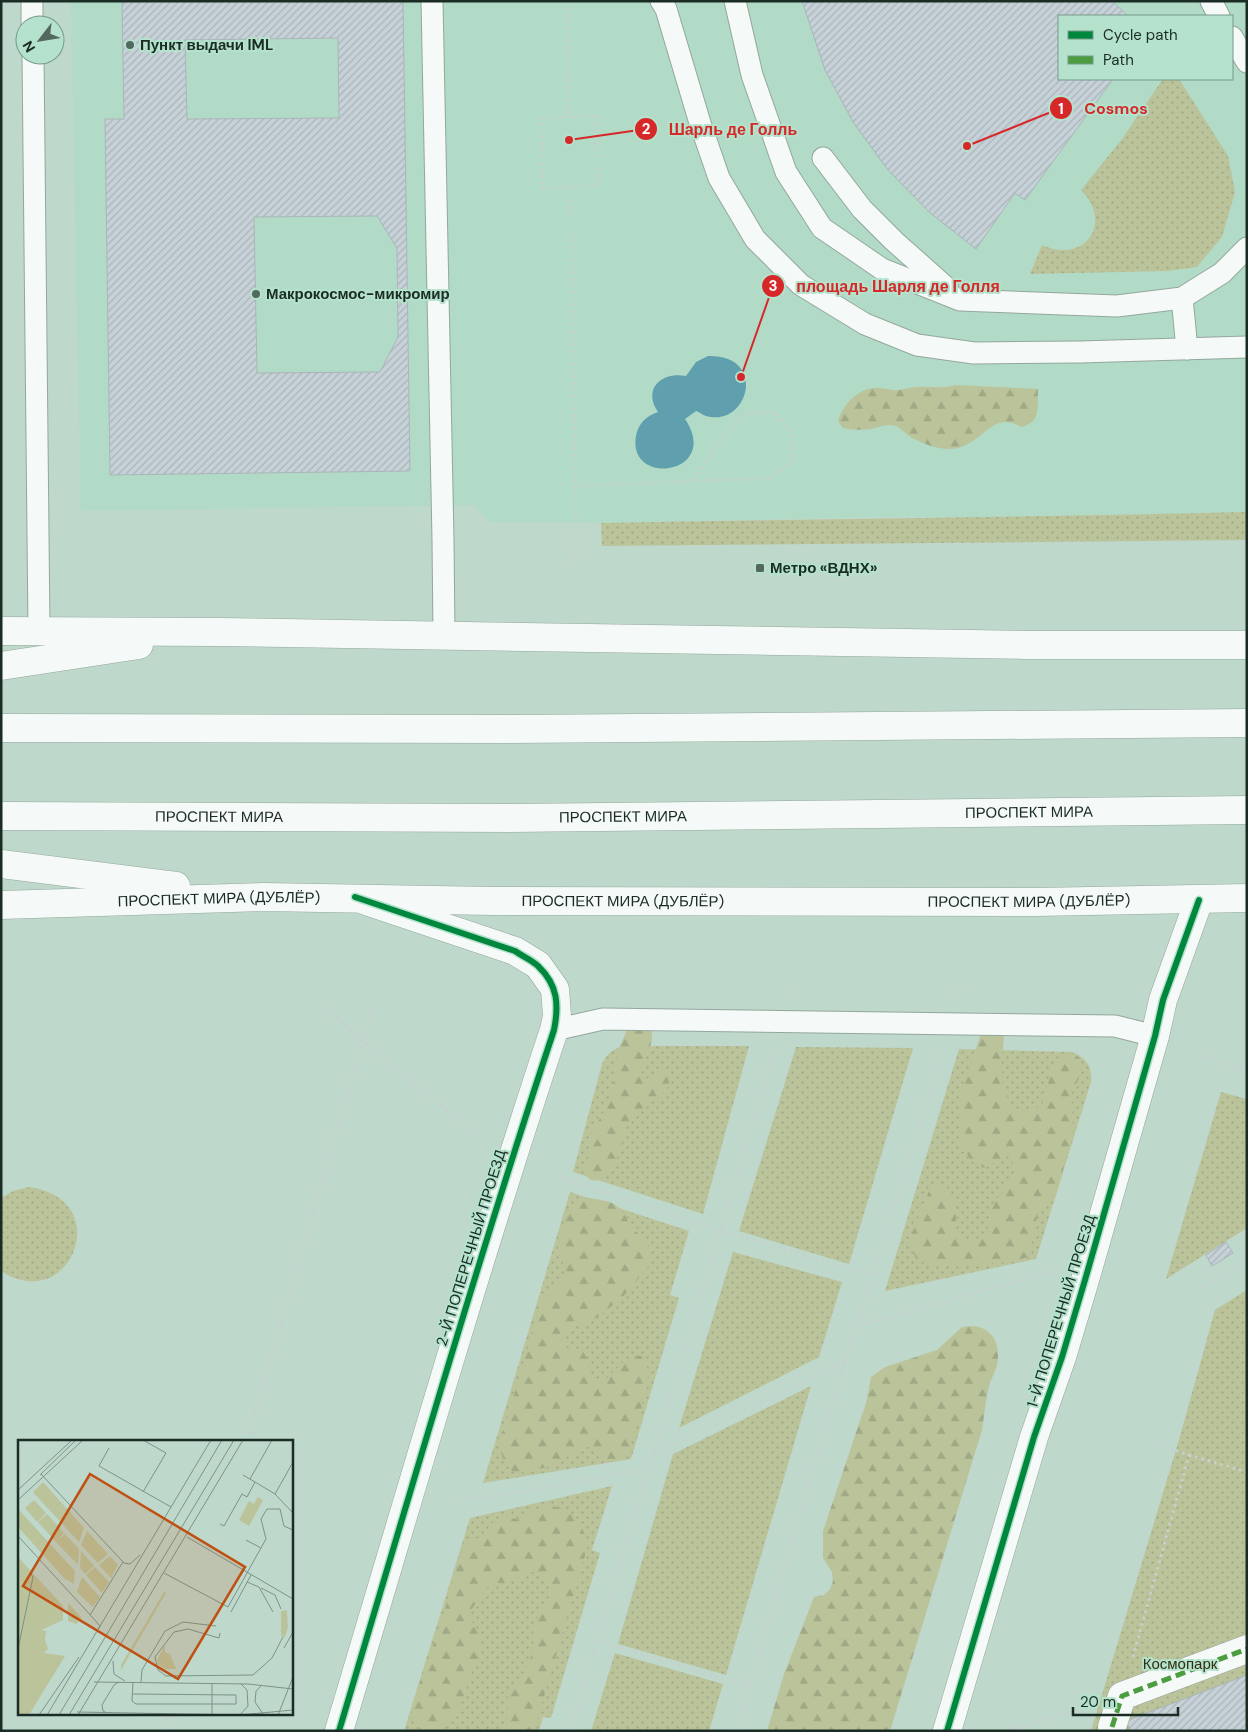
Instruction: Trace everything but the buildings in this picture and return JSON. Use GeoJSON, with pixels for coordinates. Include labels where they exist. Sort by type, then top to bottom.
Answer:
{"type":"FeatureCollection","features":[{"type":"Feature","properties":{"kind":"main road"},"geometry":{"type":"LineString","coordinates":[[1,631],[220,632],[1026,645],[1247,645]]}},
{"type":"Feature","properties":{"kind":"main road"},"geometry":{"type":"LineString","coordinates":[[1,666],[220,632]]}},
{"type":"Feature","properties":{"kind":"main road"},"geometry":{"type":"LineString","coordinates":[[1,728],[512,729],[1247,723]]}},
{"type":"Feature","properties":{"kind":"main road","name":"ПРОСПЕКТ МИРА"},"geometry":{"type":"LineString","coordinates":[[1,816],[509,818],[1247,810]]}},
{"type":"Feature","properties":{"kind":"main road"},"geometry":{"type":"LineString","coordinates":[[1,864],[264,897]]}},
{"type":"Feature","properties":{"kind":"main road","name":"ПРОСПЕКТ МИРА (ДУБЛЁР)"},"geometry":{"type":"LineString","coordinates":[[1,905],[264,897],[355,897],[493,901],[1036,902],[1247,898]]}},
{"type":"Feature","properties":{"kind":"main road","name":"2-Й ПОПЕРЕЧНЫЙ ПРОЕЗД"},"geometry":{"type":"LineString","coordinates":[[339,1731],[492,1221],[557,1016],[555,989],[538,965],[514,952],[355,897]]}},
{"type":"Feature","properties":{"kind":"main road","name":"1-Й ПОПЕРЕЧНЫЙ ПРОЕЗД"},"geometry":{"type":"LineString","coordinates":[[947,1731],[1034,1437],[1062,1357],[1155,1036],[1163,1000],[1199,900]]}},
{"type":"Feature","properties":{"kind":"main road"},"geometry":{"type":"LineString","coordinates":[[1112,1727],[1122,1696],[1247,1649]]}},
{"type":"Feature","properties":{"kind":"lane"},"geometry":{"type":"LineString","coordinates":[[32,1],[32,15]]}},
{"type":"Feature","properties":{"kind":"lane"},"geometry":{"type":"LineString","coordinates":[[432,1],[444,540],[444,636]]}},
{"type":"Feature","properties":{"kind":"lane"},"geometry":{"type":"LineString","coordinates":[[661,1],[666,9],[700,123],[719,178],[755,239],[801,285],[865,324],[917,345],[974,353],[1247,348]]}},
{"type":"Feature","properties":{"kind":"lane"},"geometry":{"type":"LineString","coordinates":[[735,1],[752,75],[786,172],[822,228],[882,269],[960,300],[1117,306],[1182,298],[1222,274],[1247,248]]}},
{"type":"Feature","properties":{"kind":"lane"},"geometry":{"type":"LineString","coordinates":[[1210,1],[1218,15]]}},
{"type":"Feature","properties":{"kind":"lane"},"geometry":{"type":"LineString","coordinates":[[1233,39],[1247,62]]}},
{"type":"Feature","properties":{"kind":"lane"},"geometry":{"type":"LineString","coordinates":[[33,65],[39,630]]}},
{"type":"Feature","properties":{"kind":"lane"},"geometry":{"type":"LineString","coordinates":[[823,158],[862,210],[960,300]]}},
{"type":"Feature","properties":{"kind":"lane"},"geometry":{"type":"LineString","coordinates":[[1182,298],[1187,349]]}},
{"type":"Feature","properties":{"kind":"lane"},"geometry":{"type":"LineString","coordinates":[[1199,900],[1247,904]]}},
{"type":"Feature","properties":{"kind":"lane"},"geometry":{"type":"LineString","coordinates":[[554,1030],[603,1019],[1115,1026],[1155,1036]]}},
{"type":"Feature","properties":{"kind":"path"},"geometry":{"type":"LineString","coordinates":[[567,1],[568,117]]}},
{"type":"Feature","properties":{"kind":"path"},"geometry":{"type":"LineString","coordinates":[[596,116],[598,186],[570,187],[542,188],[541,118],[596,116]]}},
{"type":"Feature","properties":{"kind":"path"},"geometry":{"type":"LineString","coordinates":[[570,187],[575,486],[574,568]]}},
{"type":"Feature","properties":{"kind":"path"},"geometry":{"type":"LineString","coordinates":[[575,486],[772,478],[790,462],[793,436],[774,412],[741,415],[691,481]]}},
{"type":"Feature","properties":{"kind":"path"},"geometry":{"type":"LineString","coordinates":[[570,1731],[796,982]]}},
{"type":"Feature","properties":{"kind":"path"},"geometry":{"type":"LineString","coordinates":[[321,1004],[363,1042],[480,1137]]}},
{"type":"Feature","properties":{"kind":"path"},"geometry":{"type":"LineString","coordinates":[[248,1440],[373,1007]]}},
{"type":"Feature","properties":{"kind":"path"},"geometry":{"type":"LineString","coordinates":[[736,1731],[845,1361],[942,1052]]}},
{"type":"Feature","properties":{"kind":"path"},"geometry":{"type":"LineString","coordinates":[[1202,1056],[1247,1071]]}},
{"type":"Feature","properties":{"kind":"path"},"geometry":{"type":"LineString","coordinates":[[561,1178],[721,1231],[873,1275]]}},
{"type":"Feature","properties":{"kind":"path"},"geometry":{"type":"LineString","coordinates":[[1202,1287],[1247,1259]]}},
{"type":"Feature","properties":{"kind":"path"},"geometry":{"type":"LineString","coordinates":[[857,1326],[1054,1271]]}},
{"type":"Feature","properties":{"kind":"path"},"geometry":{"type":"LineString","coordinates":[[654,1454],[845,1361]]}},
{"type":"Feature","properties":{"kind":"path"},"geometry":{"type":"LineString","coordinates":[[1159,1445],[1247,1472]]}},
{"type":"Feature","properties":{"kind":"path"},"geometry":{"type":"LineString","coordinates":[[1122,1696],[1189,1454]]}},
{"type":"Feature","properties":{"kind":"path"},"geometry":{"type":"LineString","coordinates":[[462,1498],[478,1499],[649,1469]]}},
{"type":"Feature","properties":{"kind":"path"},"geometry":{"type":"LineString","coordinates":[[597,1641],[750,1686]]}},
{"type":"Feature","properties":{"kind":"path"},"geometry":{"type":"LineString","coordinates":[[1007,1731],[1081,1710]]}},
{"type":"Feature","properties":{"kind":"path"},"geometry":{"type":"LineString","coordinates":[[163,1731],[168,1714]]}},
{"type":"Feature","properties":{"kind":"shaded area"},"geometry":{"type":"Polygon","coordinates":[[[71,1],[1247,1],[1247,512],[1045,517],[876,517],[601,523],[489,522],[474,505],[81,511],[71,1]]]}},
{"type":"Feature","properties":{"kind":"green space"},"geometry":{"type":"Polygon","coordinates":[[[1162,80],[1180,80],[1228,156],[1235,192],[1222,237],[1197,267],[1167,271],[1030,274],[1042,245],[1057,250],[1071,249],[1082,245],[1090,237],[1094,227],[1095,215],[1091,203],[1081,190],[1122,139],[1162,80]]]}},
{"type":"Feature","properties":{"kind":"green space"},"geometry":{"type":"Polygon","coordinates":[[[956,385],[1038,389],[1037,412],[1028,425],[1021,427],[1003,422],[996,424],[967,444],[952,449],[933,447],[909,436],[896,426],[853,429],[843,428],[838,421],[848,403],[864,390],[878,388],[903,390],[914,387],[956,385]]]}},
{"type":"Feature","properties":{"kind":"green space"},"geometry":{"type":"Polygon","coordinates":[[[1247,512],[1247,540],[602,546],[601,523],[1086,515],[1247,512]]]}},
{"type":"Feature","properties":{"kind":"green space"},"geometry":{"type":"Polygon","coordinates":[[[629,1025],[651,1027],[650,1048],[643,1065],[642,1077],[646,1079],[661,1070],[665,1071],[668,1075],[669,1085],[661,1096],[645,1106],[626,1125],[621,1147],[612,1169],[602,1178],[594,1181],[589,1179],[585,1172],[592,1133],[609,1102],[615,1078],[618,1051],[629,1025]]]}},
{"type":"Feature","properties":{"kind":"green space"},"geometry":{"type":"Polygon","coordinates":[[[983,1027],[1004,1033],[1002,1068],[1005,1091],[1009,1101],[1016,1108],[1027,1113],[1042,1105],[1053,1066],[1059,1057],[1069,1053],[1079,1057],[1084,1068],[1072,1092],[1073,1133],[1056,1196],[1037,1216],[1030,1255],[1017,1262],[939,1265],[917,1261],[909,1241],[929,1191],[937,1185],[946,1186],[956,1207],[956,1230],[961,1238],[970,1241],[986,1236],[994,1202],[1019,1172],[1007,1155],[984,1168],[971,1161],[961,1143],[959,1101],[983,1027]]]}},
{"type":"Feature","properties":{"kind":"green space"},"geometry":{"type":"Polygon","coordinates":[[[626,1046],[749,1046],[703,1214],[573,1172],[602,1064],[611,1052],[626,1046]]]}},
{"type":"Feature","properties":{"kind":"green space"},"geometry":{"type":"Polygon","coordinates":[[[796,1047],[913,1048],[849,1264],[739,1231],[796,1047]]]}},
{"type":"Feature","properties":{"kind":"green space"},"geometry":{"type":"Polygon","coordinates":[[[959,1049],[1071,1052],[1080,1056],[1087,1063],[1091,1072],[1091,1082],[1036,1259],[885,1291],[959,1049]]]}},
{"type":"Feature","properties":{"kind":"green space"},"geometry":{"type":"Polygon","coordinates":[[[1221,1092],[1247,1099],[1247,1228],[1166,1279],[1221,1092]]]}},
{"type":"Feature","properties":{"kind":"green space"},"geometry":{"type":"Polygon","coordinates":[[[29,1187],[54,1195],[70,1209],[77,1227],[76,1245],[68,1262],[54,1275],[36,1281],[13,1277],[1,1271],[1,1198],[13,1191],[29,1187]]]}},
{"type":"Feature","properties":{"kind":"green space"},"geometry":{"type":"Polygon","coordinates":[[[570,1192],[689,1231],[670,1295],[679,1298],[631,1459],[483,1483],[570,1192]]]}},
{"type":"Feature","properties":{"kind":"green space"},"geometry":{"type":"Polygon","coordinates":[[[588,1198],[607,1201],[619,1208],[631,1226],[646,1241],[650,1249],[650,1265],[621,1299],[584,1326],[575,1326],[567,1331],[563,1339],[566,1348],[575,1348],[583,1351],[587,1359],[591,1378],[598,1383],[610,1376],[628,1358],[641,1356],[647,1364],[648,1383],[629,1451],[623,1456],[610,1461],[602,1457],[593,1447],[583,1447],[552,1466],[516,1474],[507,1466],[501,1452],[502,1436],[542,1299],[562,1282],[565,1274],[557,1245],[558,1237],[567,1217],[580,1202],[588,1198]]]}},
{"type":"Feature","properties":{"kind":"green space"},"geometry":{"type":"Polygon","coordinates":[[[733,1252],[842,1282],[819,1357],[679,1428],[733,1252]]]}},
{"type":"Feature","properties":{"kind":"green space","name":"Космопарк"},"geometry":{"type":"Polygon","coordinates":[[[1247,1290],[1247,1731],[1091,1731],[1179,1440],[1215,1310],[1247,1290]]]}},
{"type":"Feature","properties":{"kind":"green space"},"geometry":{"type":"Polygon","coordinates":[[[972,1326],[985,1330],[994,1338],[998,1351],[997,1365],[989,1388],[982,1430],[890,1731],[767,1731],[784,1674],[814,1597],[824,1595],[830,1589],[833,1581],[832,1572],[823,1558],[823,1531],[866,1403],[871,1377],[885,1367],[937,1350],[962,1327],[972,1326]]]}},
{"type":"Feature","properties":{"kind":"green space"},"geometry":{"type":"Polygon","coordinates":[[[811,1386],[726,1675],[618,1644],[673,1454],[811,1386]]]}},
{"type":"Feature","properties":{"kind":"green space"},"geometry":{"type":"Polygon","coordinates":[[[612,1486],[592,1550],[600,1553],[551,1718],[543,1717],[539,1731],[404,1731],[470,1518],[612,1486]]]}},
{"type":"Feature","properties":{"kind":"green space"},"geometry":{"type":"Polygon","coordinates":[[[544,1506],[561,1508],[574,1516],[579,1522],[588,1545],[534,1731],[506,1731],[508,1696],[528,1666],[533,1649],[533,1624],[548,1603],[550,1594],[549,1585],[545,1577],[539,1572],[530,1572],[514,1580],[505,1583],[495,1583],[487,1588],[471,1610],[471,1619],[479,1636],[478,1654],[455,1719],[443,1731],[423,1731],[416,1727],[412,1719],[413,1701],[441,1623],[461,1553],[466,1545],[472,1540],[481,1537],[492,1523],[499,1518],[517,1519],[544,1506]]]}},
{"type":"Feature","properties":{"kind":"green space"},"geometry":{"type":"Polygon","coordinates":[[[615,1653],[723,1684],[709,1731],[591,1731],[615,1653]]]}},
{"type":"Feature","properties":{"kind":"water"},"geometry":{"type":"Polygon","coordinates":[[[708,356],[727,358],[739,366],[745,377],[746,390],[741,402],[733,411],[721,417],[706,416],[696,411],[685,419],[693,438],[692,452],[683,462],[671,468],[657,468],[645,463],[637,452],[636,436],[643,421],[658,412],[652,396],[654,389],[662,379],[669,376],[686,376],[696,362],[708,356]]]}},
{"type":"Feature","properties":{"kind":"marked path"},"geometry":{"type":"LineString","coordinates":[[1112,1727],[1122,1696],[1247,1649]]}},
{"type":"Feature","properties":{"kind":"cycle path"},"geometry":{"type":"LineString","coordinates":[[339,1731],[417,1468],[554,1030],[556,1012],[555,996],[550,980],[536,964],[515,951],[355,897]]}},
{"type":"Feature","properties":{"kind":"cycle path"},"geometry":{"type":"LineString","coordinates":[[947,1731],[1034,1437],[1062,1357],[1085,1280],[1155,1036],[1163,1000],[1199,900]]}},
{"type":"Feature","properties":{"kind":"place","name":"Пункт выдачи IML"},"geometry":{"type":"Point","coordinates":[130,45]}},
{"type":"Feature","properties":{"kind":"place","name":"Шарль де Голль"},"geometry":{"type":"Point","coordinates":[569,140]}},
{"type":"Feature","properties":{"kind":"place","name":"Cosmos"},"geometry":{"type":"Point","coordinates":[967,146]}},
{"type":"Feature","properties":{"kind":"place","name":"Макрокосмос-микромир"},"geometry":{"type":"Point","coordinates":[256,294]}},
{"type":"Feature","properties":{"kind":"place","name":"площадь Шарля де Голля"},"geometry":{"type":"Point","coordinates":[741,377]}},
{"type":"Feature","properties":{"kind":"place","name":"Метро «ВДНХ»"},"geometry":{"type":"Point","coordinates":[760,568]}}]}
